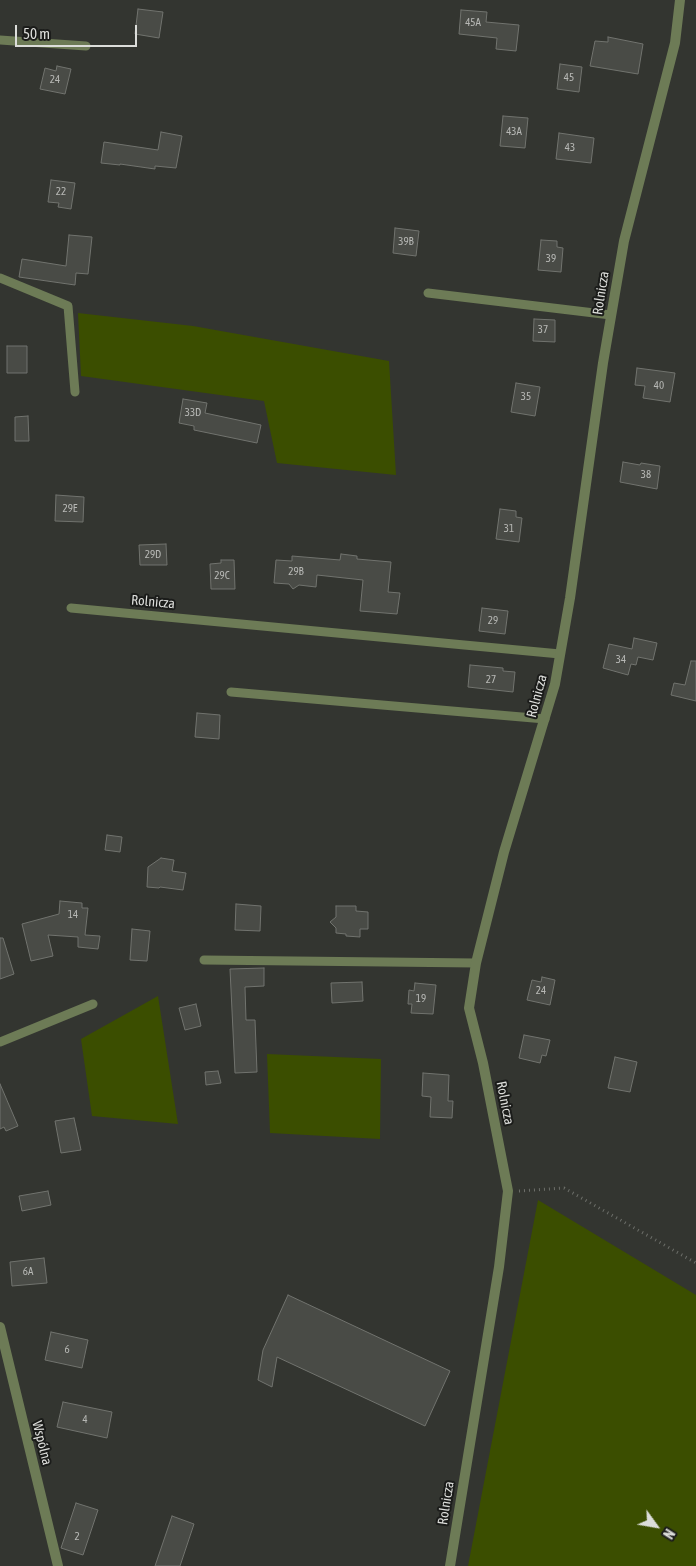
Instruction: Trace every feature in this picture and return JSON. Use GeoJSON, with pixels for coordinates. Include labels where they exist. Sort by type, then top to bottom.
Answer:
{"type":"FeatureCollection","features":[{"type":"Feature","properties":{"kind":"street","name":"Rolnicza"},"geometry":{"type":"LineString","coordinates":[[450,1566],[499,1267],[508,1191],[484,1063],[469,1008],[476,963],[504,852],[555,684],[624,241],[675,43],[680,0]]}},
{"type":"Feature","properties":{"kind":"street","name":"Wspólna"},"geometry":{"type":"LineString","coordinates":[[0,1328],[58,1566]]}},
{"type":"Feature","properties":{"kind":"lane"},"geometry":{"type":"LineString","coordinates":[[0,40],[86,46]]}},
{"type":"Feature","properties":{"kind":"lane"},"geometry":{"type":"LineString","coordinates":[[0,278],[68,306],[75,392]]}},
{"type":"Feature","properties":{"kind":"lane"},"geometry":{"type":"LineString","coordinates":[[428,293],[611,315]]}},
{"type":"Feature","properties":{"kind":"lane","name":"Rolnicza"},"geometry":{"type":"LineString","coordinates":[[71,608],[560,654]]}},
{"type":"Feature","properties":{"kind":"lane"},"geometry":{"type":"LineString","coordinates":[[231,692],[545,719]]}},
{"type":"Feature","properties":{"kind":"lane"},"geometry":{"type":"LineString","coordinates":[[204,960],[476,963]]}},
{"type":"Feature","properties":{"kind":"lane"},"geometry":{"type":"LineString","coordinates":[[0,1042],[93,1004]]}},
{"type":"Feature","properties":{"kind":"path"},"geometry":{"type":"LineString","coordinates":[[508,1191],[564,1188],[696,1263]]}},
{"type":"Feature","properties":{"kind":"green space"},"geometry":{"type":"Polygon","coordinates":[[[78,313],[193,326],[389,361],[396,475],[277,463],[264,401],[81,376],[78,313]]]}},
{"type":"Feature","properties":{"kind":"green space"},"geometry":{"type":"Polygon","coordinates":[[[158,996],[178,1124],[92,1116],[81,1039],[158,996]]]}},
{"type":"Feature","properties":{"kind":"green space"},"geometry":{"type":"Polygon","coordinates":[[[267,1054],[381,1059],[380,1139],[270,1133],[267,1054]]]}},
{"type":"Feature","properties":{"kind":"green space"},"geometry":{"type":"Polygon","coordinates":[[[538,1200],[696,1295],[696,1566],[468,1566],[538,1200]]]}},
{"type":"Feature","properties":{"kind":"building"},"geometry":{"type":"Polygon","coordinates":[[[138,9],[163,12],[159,38],[135,34],[138,9]]]}},
{"type":"Feature","properties":{"kind":"building"},"geometry":{"type":"Polygon","coordinates":[[[461,10],[487,12],[486,22],[519,25],[516,51],[496,49],[497,38],[459,34],[461,10]]]}},
{"type":"Feature","properties":{"kind":"building"},"geometry":{"type":"Polygon","coordinates":[[[608,37],[643,44],[638,74],[590,66],[595,41],[608,42],[608,37]]]}},
{"type":"Feature","properties":{"kind":"building"},"geometry":{"type":"Polygon","coordinates":[[[560,64],[582,67],[579,92],[557,89],[560,64]]]}},
{"type":"Feature","properties":{"kind":"building"},"geometry":{"type":"Polygon","coordinates":[[[57,66],[71,69],[65,94],[40,89],[45,68],[56,71],[57,66]]]}},
{"type":"Feature","properties":{"kind":"building"},"geometry":{"type":"Polygon","coordinates":[[[503,116],[528,118],[525,148],[500,146],[503,116]]]}},
{"type":"Feature","properties":{"kind":"building"},"geometry":{"type":"Polygon","coordinates":[[[161,132],[182,136],[176,168],[155,166],[155,169],[101,163],[104,142],[158,150],[161,132]]]}},
{"type":"Feature","properties":{"kind":"building"},"geometry":{"type":"Polygon","coordinates":[[[559,133],[594,138],[591,163],[556,159],[559,133]]]}},
{"type":"Feature","properties":{"kind":"building"},"geometry":{"type":"Polygon","coordinates":[[[51,180],[75,183],[71,209],[58,207],[59,203],[48,202],[51,180]]]}},
{"type":"Feature","properties":{"kind":"building"},"geometry":{"type":"Polygon","coordinates":[[[395,228],[419,231],[416,256],[393,253],[395,228]]]}},
{"type":"Feature","properties":{"kind":"building"},"geometry":{"type":"Polygon","coordinates":[[[69,235],[92,237],[88,274],[76,273],[75,285],[19,277],[22,259],[66,266],[69,235]]]}},
{"type":"Feature","properties":{"kind":"building"},"geometry":{"type":"Polygon","coordinates":[[[541,240],[557,241],[557,247],[563,248],[561,272],[538,270],[541,240]]]}},
{"type":"Feature","properties":{"kind":"building"},"geometry":{"type":"Polygon","coordinates":[[[534,319],[555,320],[555,342],[533,341],[534,319]]]}},
{"type":"Feature","properties":{"kind":"building"},"geometry":{"type":"Polygon","coordinates":[[[7,346],[27,346],[27,373],[7,373],[7,346]]]}},
{"type":"Feature","properties":{"kind":"building"},"geometry":{"type":"Polygon","coordinates":[[[637,368],[675,373],[670,402],[643,398],[645,386],[635,385],[637,368]]]}},
{"type":"Feature","properties":{"kind":"building"},"geometry":{"type":"Polygon","coordinates":[[[516,383],[540,387],[535,416],[511,412],[516,383]]]}},
{"type":"Feature","properties":{"kind":"building"},"geometry":{"type":"Polygon","coordinates":[[[183,399],[207,403],[205,413],[261,425],[257,443],[194,430],[194,426],[179,423],[183,399]]]}},
{"type":"Feature","properties":{"kind":"building"},"geometry":{"type":"Polygon","coordinates":[[[28,416],[29,441],[15,441],[15,417],[28,416]]]}},
{"type":"Feature","properties":{"kind":"building"},"geometry":{"type":"Polygon","coordinates":[[[623,462],[660,466],[657,489],[620,482],[623,462]]]}},
{"type":"Feature","properties":{"kind":"building"},"geometry":{"type":"Polygon","coordinates":[[[56,495],[84,497],[83,522],[55,521],[56,495]]]}},
{"type":"Feature","properties":{"kind":"building"},"geometry":{"type":"Polygon","coordinates":[[[500,509],[516,511],[516,517],[522,518],[519,542],[496,539],[500,509]]]}},
{"type":"Feature","properties":{"kind":"building"},"geometry":{"type":"Polygon","coordinates":[[[166,544],[167,565],[140,565],[139,545],[166,544]]]}},
{"type":"Feature","properties":{"kind":"building"},"geometry":{"type":"Polygon","coordinates":[[[341,554],[357,556],[357,559],[391,562],[388,592],[400,593],[397,614],[360,611],[363,580],[317,575],[316,587],[299,585],[293,589],[289,584],[274,583],[276,560],[292,561],[292,556],[340,560],[341,554]]]}},
{"type":"Feature","properties":{"kind":"building"},"geometry":{"type":"Polygon","coordinates":[[[221,560],[234,560],[235,589],[211,589],[210,564],[221,563],[221,560]]]}},
{"type":"Feature","properties":{"kind":"building"},"geometry":{"type":"Polygon","coordinates":[[[482,608],[508,611],[505,634],[479,631],[482,608]]]}},
{"type":"Feature","properties":{"kind":"building"},"geometry":{"type":"Polygon","coordinates":[[[634,638],[657,643],[653,660],[638,657],[636,665],[631,664],[628,675],[603,668],[609,644],[632,649],[634,638]]]}},
{"type":"Feature","properties":{"kind":"building"},"geometry":{"type":"Polygon","coordinates":[[[691,661],[696,661],[696,701],[671,695],[674,683],[685,685],[691,661]]]}},
{"type":"Feature","properties":{"kind":"building"},"geometry":{"type":"Polygon","coordinates":[[[470,665],[503,668],[503,671],[515,672],[513,692],[468,687],[470,665]]]}},
{"type":"Feature","properties":{"kind":"building"},"geometry":{"type":"Polygon","coordinates":[[[197,713],[220,715],[219,739],[195,737],[197,713]]]}},
{"type":"Feature","properties":{"kind":"building"},"geometry":{"type":"Polygon","coordinates":[[[107,835],[122,837],[120,852],[105,850],[107,835]]]}},
{"type":"Feature","properties":{"kind":"building"},"geometry":{"type":"Polygon","coordinates":[[[161,858],[174,860],[172,871],[186,873],[183,890],[147,887],[148,867],[161,858]]]}},
{"type":"Feature","properties":{"kind":"building"},"geometry":{"type":"Polygon","coordinates":[[[60,901],[82,903],[82,908],[88,908],[85,935],[100,936],[98,949],[78,947],[78,937],[48,935],[53,956],[31,961],[22,924],[59,914],[60,901]]]}},
{"type":"Feature","properties":{"kind":"building"},"geometry":{"type":"Polygon","coordinates":[[[236,904],[261,906],[260,931],[235,930],[236,904]]]}},
{"type":"Feature","properties":{"kind":"building"},"geometry":{"type":"Polygon","coordinates":[[[336,906],[356,906],[356,911],[368,912],[368,929],[360,929],[360,937],[336,933],[336,928],[330,922],[336,917],[336,906]]]}},
{"type":"Feature","properties":{"kind":"building"},"geometry":{"type":"Polygon","coordinates":[[[132,929],[150,931],[147,961],[130,960],[132,929]]]}},
{"type":"Feature","properties":{"kind":"building"},"geometry":{"type":"Polygon","coordinates":[[[0,938],[3,938],[14,974],[0,979],[0,938]]]}},
{"type":"Feature","properties":{"kind":"building"},"geometry":{"type":"Polygon","coordinates":[[[264,968],[264,986],[245,987],[246,1020],[255,1020],[257,1072],[235,1073],[230,969],[264,968]]]}},
{"type":"Feature","properties":{"kind":"building"},"geometry":{"type":"Polygon","coordinates":[[[542,977],[555,980],[550,1005],[527,1000],[532,980],[541,982],[542,977]]]}},
{"type":"Feature","properties":{"kind":"building"},"geometry":{"type":"Polygon","coordinates":[[[362,982],[363,1001],[332,1003],[331,983],[362,982]]]}},
{"type":"Feature","properties":{"kind":"building"},"geometry":{"type":"Polygon","coordinates":[[[415,983],[436,985],[433,1014],[411,1013],[412,1004],[408,1004],[409,990],[414,991],[415,983]]]}},
{"type":"Feature","properties":{"kind":"building"},"geometry":{"type":"Polygon","coordinates":[[[196,1004],[201,1026],[185,1030],[179,1008],[196,1004]]]}},
{"type":"Feature","properties":{"kind":"building"},"geometry":{"type":"Polygon","coordinates":[[[524,1035],[550,1040],[546,1056],[542,1055],[540,1063],[519,1058],[524,1035]]]}},
{"type":"Feature","properties":{"kind":"building"},"geometry":{"type":"Polygon","coordinates":[[[615,1057],[637,1062],[630,1092],[608,1088],[615,1057]]]}},
{"type":"Feature","properties":{"kind":"building"},"geometry":{"type":"Polygon","coordinates":[[[218,1071],[221,1083],[206,1085],[205,1072],[218,1071]]]}},
{"type":"Feature","properties":{"kind":"building"},"geometry":{"type":"Polygon","coordinates":[[[423,1073],[449,1075],[448,1101],[453,1101],[452,1118],[430,1117],[431,1097],[422,1096],[423,1073]]]}},
{"type":"Feature","properties":{"kind":"building"},"geometry":{"type":"Polygon","coordinates":[[[0,1084],[18,1126],[6,1131],[4,1127],[0,1129],[0,1084]]]}},
{"type":"Feature","properties":{"kind":"building"},"geometry":{"type":"Polygon","coordinates":[[[74,1118],[81,1150],[61,1153],[55,1121],[74,1118]]]}},
{"type":"Feature","properties":{"kind":"building"},"geometry":{"type":"Polygon","coordinates":[[[48,1191],[51,1205],[22,1211],[19,1196],[48,1191]]]}},
{"type":"Feature","properties":{"kind":"building"},"geometry":{"type":"Polygon","coordinates":[[[44,1258],[47,1283],[12,1286],[10,1262],[44,1258]]]}},
{"type":"Feature","properties":{"kind":"building"},"geometry":{"type":"Polygon","coordinates":[[[288,1295],[450,1371],[425,1426],[277,1357],[272,1387],[258,1380],[263,1350],[288,1295]]]}},
{"type":"Feature","properties":{"kind":"building"},"geometry":{"type":"Polygon","coordinates":[[[51,1332],[88,1340],[82,1368],[45,1360],[51,1332]]]}},
{"type":"Feature","properties":{"kind":"building"},"geometry":{"type":"Polygon","coordinates":[[[63,1402],[112,1412],[107,1438],[57,1427],[63,1402]]]}},
{"type":"Feature","properties":{"kind":"building"},"geometry":{"type":"Polygon","coordinates":[[[76,1503],[98,1510],[83,1555],[61,1548],[76,1503]]]}},
{"type":"Feature","properties":{"kind":"building"},"geometry":{"type":"Polygon","coordinates":[[[172,1516],[194,1524],[180,1566],[155,1566],[172,1516]]]}}]}
